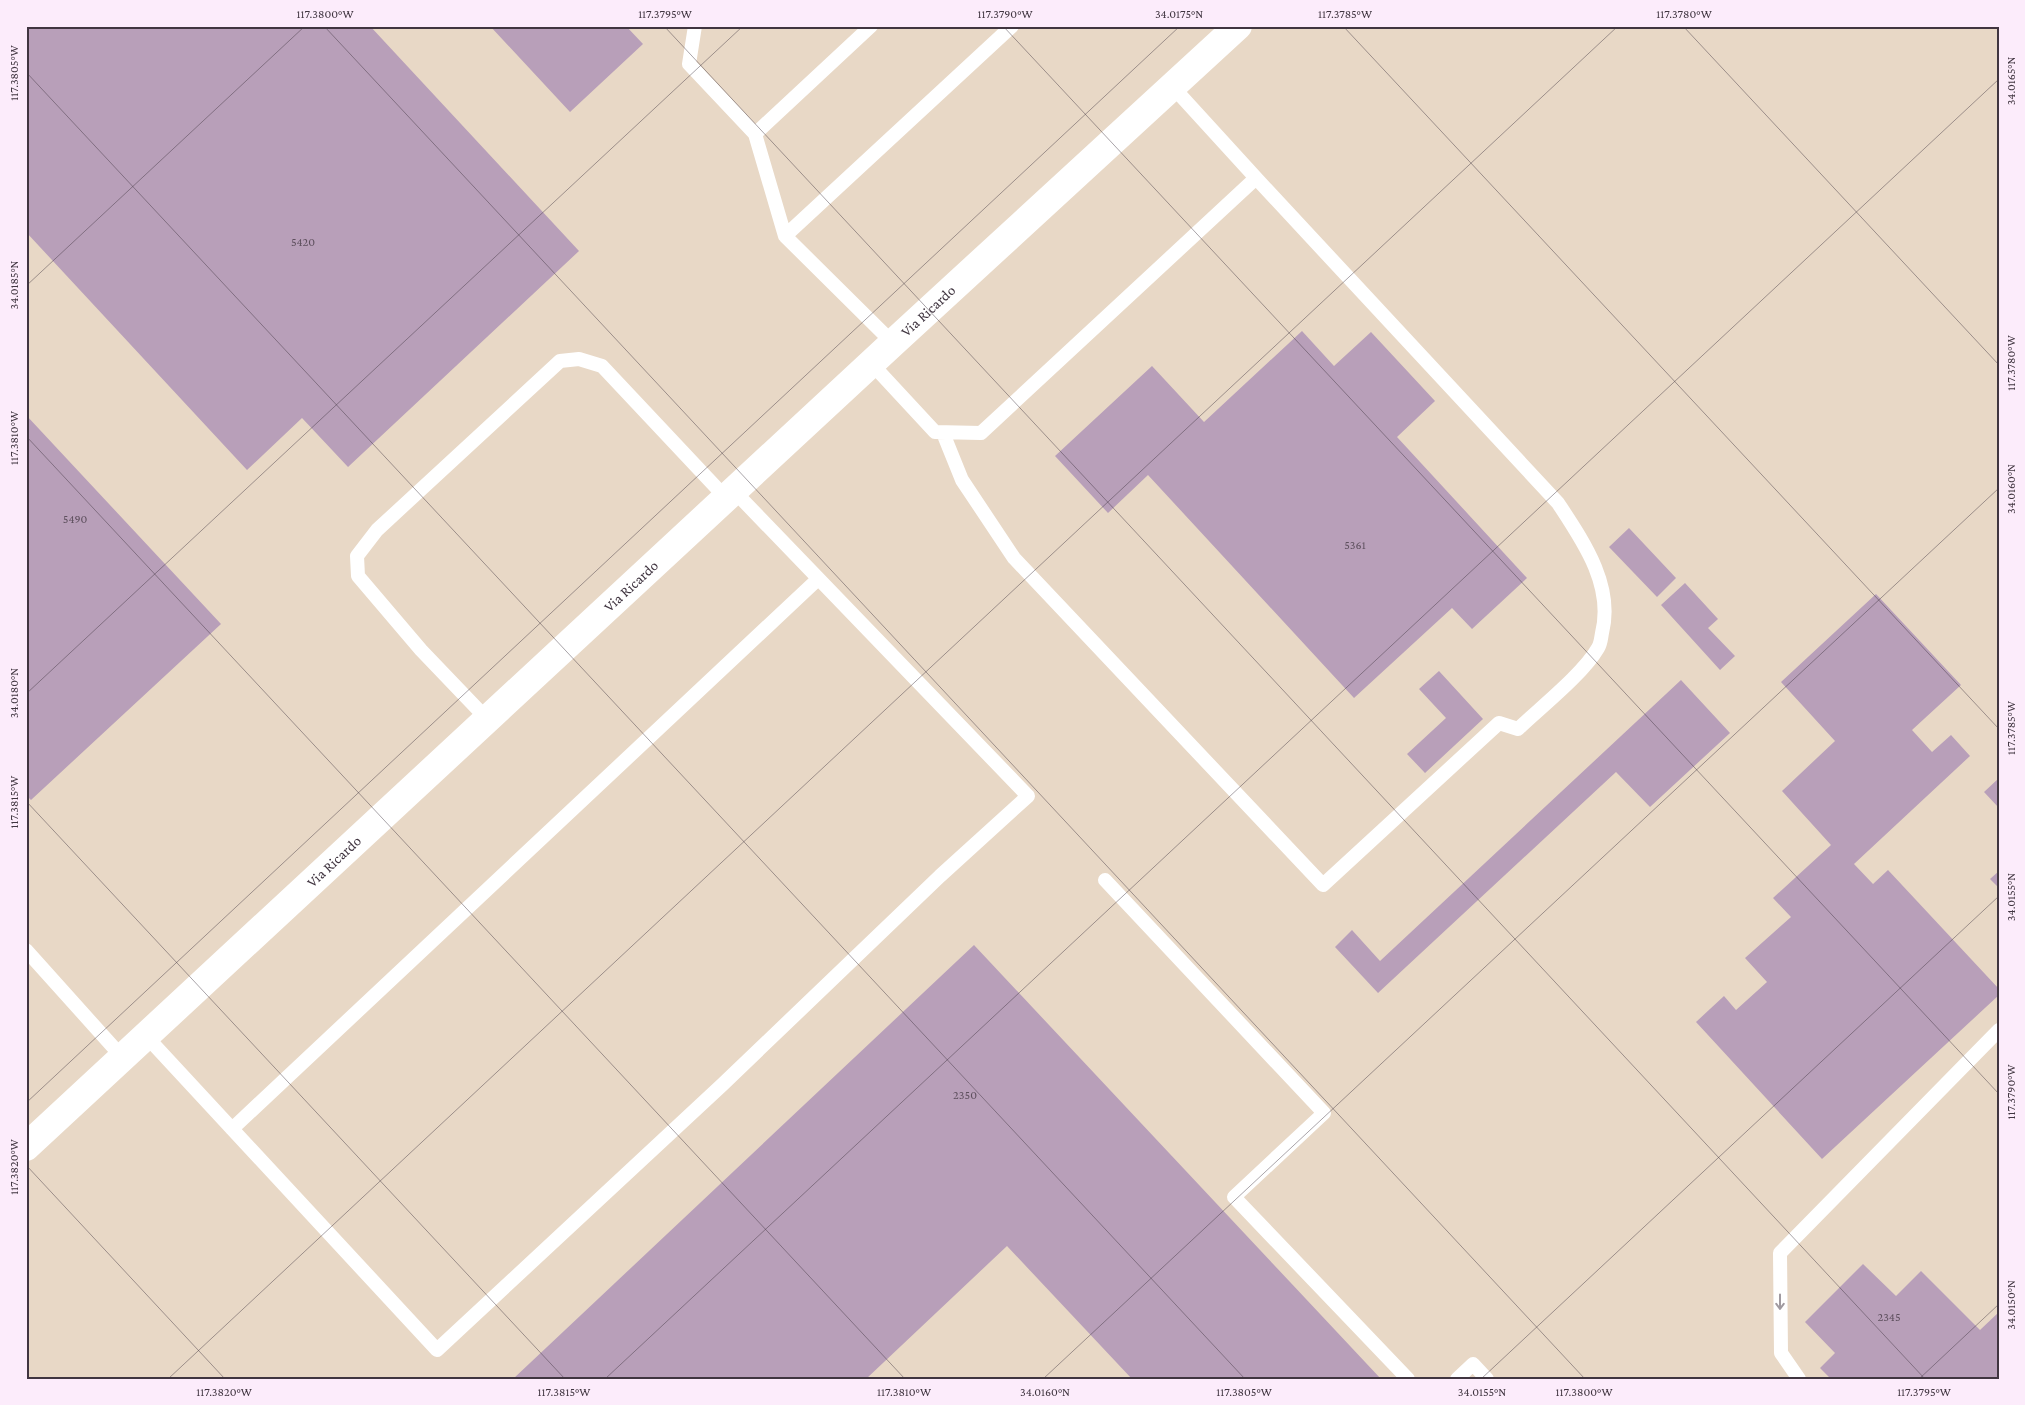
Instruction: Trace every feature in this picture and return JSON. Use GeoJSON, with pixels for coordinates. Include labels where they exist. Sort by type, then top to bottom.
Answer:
{"type":"FeatureCollection","features":[{"type":"Feature","properties":{"kind":"street","name":"Via Ricardo"},"geometry":{"type":"LineString","coordinates":[[26,1147],[1238,26]]}},
{"type":"Feature","properties":{"kind":"lane"},"geometry":{"type":"LineString","coordinates":[[695,26],[689,64],[756,134],[785,236],[893,344]]}},
{"type":"Feature","properties":{"kind":"lane"},"geometry":{"type":"LineString","coordinates":[[756,134],[871,26]]}},
{"type":"Feature","properties":{"kind":"lane"},"geometry":{"type":"LineString","coordinates":[[785,236],[1012,26]]}},
{"type":"Feature","properties":{"kind":"lane"},"geometry":{"type":"LineString","coordinates":[[942,433],[962,480],[1014,558],[1323,885],[1499,723],[1518,729],[1582,669],[1599,647],[1604,623],[1605,600],[1588,551],[1558,503],[1172,86]]}},
{"type":"Feature","properties":{"kind":"lane"},"geometry":{"type":"LineString","coordinates":[[871,364],[935,432],[981,433],[1256,178]]}},
{"type":"Feature","properties":{"kind":"lane"},"geometry":{"type":"LineString","coordinates":[[146,1036],[436,1350],[722,1085],[940,876],[1028,796],[818,579],[602,366],[579,359],[560,361],[384,523],[357,556],[358,576],[421,650],[488,720]]}},
{"type":"Feature","properties":{"kind":"lane"},"geometry":{"type":"LineString","coordinates":[[232,1129],[818,579]]}},
{"type":"Feature","properties":{"kind":"lane"},"geometry":{"type":"LineString","coordinates":[[1105,880],[1324,1113],[1234,1197],[1408,1379]]}},
{"type":"Feature","properties":{"kind":"lane"},"geometry":{"type":"LineString","coordinates":[[26,950],[123,1058]]}},
{"type":"Feature","properties":{"kind":"lane"},"geometry":{"type":"LineString","coordinates":[[1799,1379],[1781,1353],[1780,1253],[1999,1030]]}},
{"type":"Feature","properties":{"kind":"lane"},"geometry":{"type":"LineString","coordinates":[[1456,1379],[1473,1364],[1487,1379]]}},
{"type":"Feature","properties":{"kind":"shaded area"},"geometry":{"type":"Polygon","coordinates":[[[26,26],[1999,26],[1999,1379],[26,1379],[26,26]]]}},
{"type":"Feature","properties":{"kind":"building"},"geometry":{"type":"Polygon","coordinates":[[[26,26],[370,26],[579,251],[348,467],[302,418],[247,470],[26,232],[26,26]]]}},
{"type":"Feature","properties":{"kind":"building"},"geometry":{"type":"Polygon","coordinates":[[[490,26],[626,26],[643,44],[570,112],[490,26]]]}},
{"type":"Feature","properties":{"kind":"building"},"geometry":{"type":"Polygon","coordinates":[[[1302,331],[1334,366],[1371,332],[1435,401],[1397,437],[1527,578],[1472,629],[1452,608],[1354,698],[1148,475],[1108,513],[1055,456],[1152,366],[1204,422],[1302,331]]]}},
{"type":"Feature","properties":{"kind":"building"},"geometry":{"type":"Polygon","coordinates":[[[26,415],[221,624],[31,800],[26,795],[26,415]]]}},
{"type":"Feature","properties":{"kind":"building"},"geometry":{"type":"Polygon","coordinates":[[[1629,528],[1676,578],[1657,597],[1609,547],[1629,528]]]}},
{"type":"Feature","properties":{"kind":"building"},"geometry":{"type":"Polygon","coordinates":[[[1685,583],[1718,619],[1708,628],[1735,656],[1720,670],[1661,605],[1685,583]]]}},
{"type":"Feature","properties":{"kind":"building"},"geometry":{"type":"Polygon","coordinates":[[[1876,594],[1961,685],[1912,730],[1932,752],[1951,735],[1970,756],[1854,864],[1873,884],[1888,870],[1999,989],[1999,995],[1822,1159],[1696,1022],[1724,996],[1736,1010],[1767,982],[1745,958],[1791,917],[1773,898],[1831,845],[1782,791],[1835,741],[1781,682],[1876,594]]]}},
{"type":"Feature","properties":{"kind":"building"},"geometry":{"type":"Polygon","coordinates":[[[1439,671],[1483,719],[1425,773],[1407,754],[1446,718],[1419,689],[1439,671]]]}},
{"type":"Feature","properties":{"kind":"building"},"geometry":{"type":"Polygon","coordinates":[[[1681,680],[1730,733],[1650,807],[1616,772],[1378,993],[1335,947],[1352,930],[1380,961],[1681,680]]]}},
{"type":"Feature","properties":{"kind":"building"},"geometry":{"type":"Polygon","coordinates":[[[1999,778],[1999,808],[1984,792],[1999,778]]]}},
{"type":"Feature","properties":{"kind":"building"},"geometry":{"type":"Polygon","coordinates":[[[1999,871],[1999,888],[1990,879],[1999,871]]]}},
{"type":"Feature","properties":{"kind":"building"},"geometry":{"type":"Polygon","coordinates":[[[974,945],[1381,1379],[1132,1379],[1007,1246],[866,1379],[513,1379],[974,945]]]}},
{"type":"Feature","properties":{"kind":"building"},"geometry":{"type":"Polygon","coordinates":[[[1863,1264],[1896,1296],[1921,1271],[1980,1330],[1999,1312],[1999,1379],[1831,1379],[1820,1368],[1835,1353],[1805,1322],[1863,1264]]]}}]}
